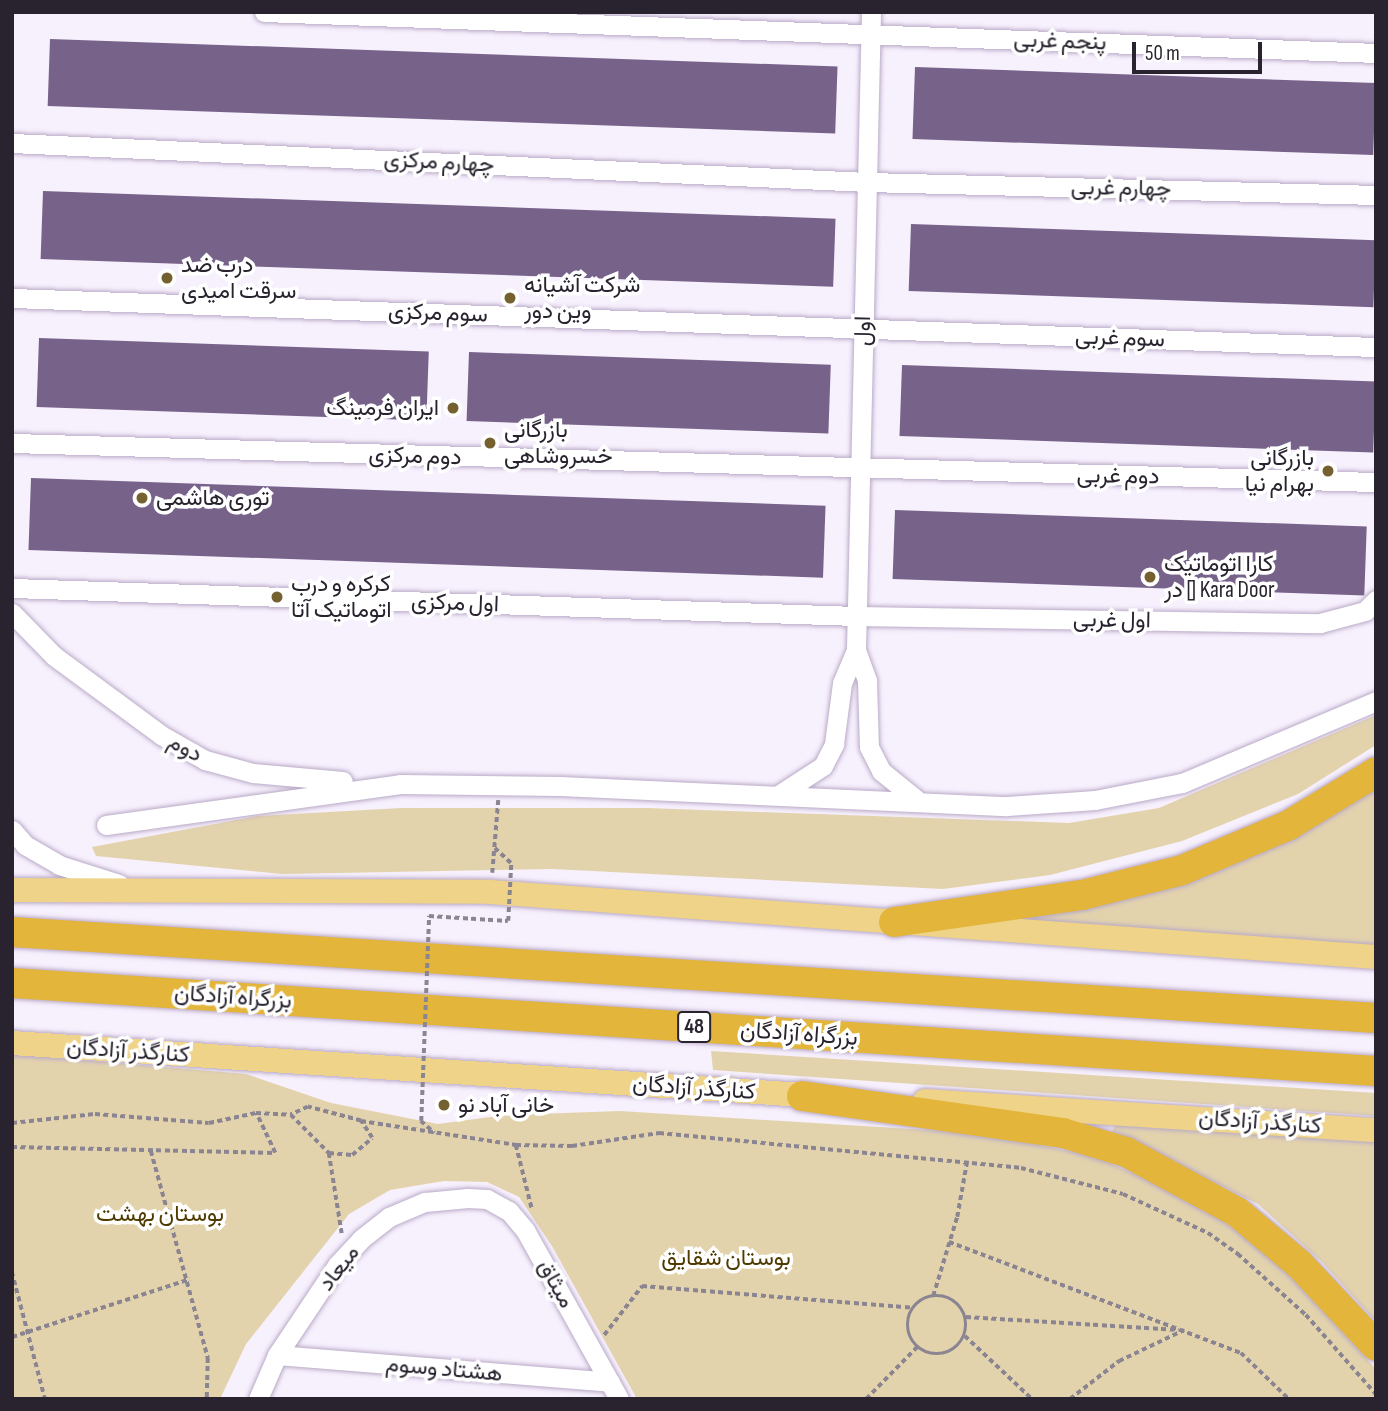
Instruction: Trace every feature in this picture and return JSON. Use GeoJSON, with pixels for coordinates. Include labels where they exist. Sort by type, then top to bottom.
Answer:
{"type":"FeatureCollection","features":[{"type":"Feature","properties":{"kind":"highway"},"geometry":{"type":"LineString","coordinates":[[894,922],[1082,895],[1171,873],[1289,825],[1376,772]]}},
{"type":"Feature","properties":{"kind":"highway"},"geometry":{"type":"LineString","coordinates":[[12,932],[1376,1018]]}},
{"type":"Feature","properties":{"kind":"highway","name":"بزرگراه آزادگان"},"geometry":{"type":"LineString","coordinates":[[12,983],[1376,1071]]}},
{"type":"Feature","properties":{"kind":"highway"},"geometry":{"type":"LineString","coordinates":[[802,1096],[1063,1133],[1126,1152],[1237,1212],[1299,1264],[1376,1346]]}},
{"type":"Feature","properties":{"kind":"main road"},"geometry":{"type":"LineString","coordinates":[[12,890],[490,892],[1376,957]]}},
{"type":"Feature","properties":{"kind":"main road","name":"کنارگذر آزادگان"},"geometry":{"type":"LineString","coordinates":[[12,1043],[802,1096],[1376,1130]]}},
{"type":"Feature","properties":{"kind":"street","name":"پنجم غربی"},"geometry":{"type":"LineString","coordinates":[[264,12],[1376,53]]}},
{"type":"Feature","properties":{"kind":"street","name":"اول"},"geometry":{"type":"LineString","coordinates":[[871,12],[856,650],[867,681],[869,747],[881,771],[921,802]]}},
{"type":"Feature","properties":{"kind":"street","name":"چهارم مرکزی"},"geometry":{"type":"LineString","coordinates":[[12,143],[867,182]]}},
{"type":"Feature","properties":{"kind":"street","name":"چهارم غربی"},"geometry":{"type":"LineString","coordinates":[[867,182],[1376,195]]}},
{"type":"Feature","properties":{"kind":"street","name":"سوم مرکزی"},"geometry":{"type":"LineString","coordinates":[[12,298],[863,328]]}},
{"type":"Feature","properties":{"kind":"street","name":"سوم غربی"},"geometry":{"type":"LineString","coordinates":[[863,328],[1376,347]]}},
{"type":"Feature","properties":{"kind":"street","name":"دوم مرکزی"},"geometry":{"type":"LineString","coordinates":[[12,443],[860,470]]}},
{"type":"Feature","properties":{"kind":"street","name":"دوم غربی"},"geometry":{"type":"LineString","coordinates":[[860,470],[1376,482]]}},
{"type":"Feature","properties":{"kind":"street","name":"اول مرکزی"},"geometry":{"type":"LineString","coordinates":[[12,588],[856,616]]}},
{"type":"Feature","properties":{"kind":"street","name":"اول غربی"},"geometry":{"type":"LineString","coordinates":[[856,616],[1320,623],[1370,605]]}},
{"type":"Feature","properties":{"kind":"street","name":"دوم"},"geometry":{"type":"LineString","coordinates":[[12,613],[54,656],[161,735],[205,760],[253,773],[400,784]]}},
{"type":"Feature","properties":{"kind":"street","name":"اول"},"geometry":{"type":"LineString","coordinates":[[780,794],[823,766],[834,744],[842,683],[856,650]]}},
{"type":"Feature","properties":{"kind":"street"},"geometry":{"type":"LineString","coordinates":[[106,825],[400,784],[780,794],[1007,806],[1095,800],[1182,783],[1376,701]]}},
{"type":"Feature","properties":{"kind":"street"},"geometry":{"type":"LineString","coordinates":[[12,830],[26,845],[59,865],[106,882],[159,890]]}},
{"type":"Feature","properties":{"kind":"street","name":"میعاد"},"geometry":{"type":"LineString","coordinates":[[258,1399],[278,1355],[345,1257],[389,1217],[425,1202],[468,1198]]}},
{"type":"Feature","properties":{"kind":"street","name":"میثاق"},"geometry":{"type":"LineString","coordinates":[[468,1198],[498,1205],[525,1230],[615,1391]]}},
{"type":"Feature","properties":{"kind":"street","name":"هشتاد وسوم"},"geometry":{"type":"LineString","coordinates":[[278,1355],[615,1391]]}},
{"type":"Feature","properties":{"kind":"path"},"geometry":{"type":"LineString","coordinates":[[490,892],[499,785]]}},
{"type":"Feature","properties":{"kind":"path"},"geometry":{"type":"LineString","coordinates":[[435,1133],[421,1121],[429,916],[508,921],[511,863],[494,847]]}},
{"type":"Feature","properties":{"kind":"path"},"geometry":{"type":"LineString","coordinates":[[12,1123],[95,1114],[209,1123],[256,1113],[291,1115],[309,1107],[361,1121],[516,1145],[572,1146],[659,1133],[1021,1168],[1123,1194],[1208,1233],[1306,1315],[1376,1394]]}},
{"type":"Feature","properties":{"kind":"path"},"geometry":{"type":"LineString","coordinates":[[12,1147],[275,1153],[256,1113]]}},
{"type":"Feature","properties":{"kind":"path"},"geometry":{"type":"LineString","coordinates":[[291,1115],[329,1153],[345,1257]]}},
{"type":"Feature","properties":{"kind":"path"},"geometry":{"type":"LineString","coordinates":[[329,1153],[352,1155],[372,1138],[361,1121]]}},
{"type":"Feature","properties":{"kind":"path"},"geometry":{"type":"LineString","coordinates":[[516,1145],[535,1219]]}},
{"type":"Feature","properties":{"kind":"path"},"geometry":{"type":"LineString","coordinates":[[151,1151],[190,1279],[208,1358],[206,1399]]}},
{"type":"Feature","properties":{"kind":"path"},"geometry":{"type":"LineString","coordinates":[[593,1349],[642,1286],[913,1308],[933,1296],[949,1242],[967,1161]]}},
{"type":"Feature","properties":{"kind":"path"},"geometry":{"type":"LineString","coordinates":[[949,1242],[1241,1353],[1289,1399]]}},
{"type":"Feature","properties":{"kind":"path"},"geometry":{"type":"LineString","coordinates":[[12,1272],[45,1399]]}},
{"type":"Feature","properties":{"kind":"path"},"geometry":{"type":"LineString","coordinates":[[12,1337],[190,1279]]}},
{"type":"Feature","properties":{"kind":"path"},"geometry":{"type":"LineString","coordinates":[[913,1308],[908,1326],[918,1346],[942,1354],[965,1336],[966,1317],[955,1301],[933,1296]]}},
{"type":"Feature","properties":{"kind":"path"},"geometry":{"type":"LineString","coordinates":[[966,1317],[1184,1330]]}},
{"type":"Feature","properties":{"kind":"path"},"geometry":{"type":"LineString","coordinates":[[1070,1399],[1119,1361],[1184,1330]]}},
{"type":"Feature","properties":{"kind":"path"},"geometry":{"type":"LineString","coordinates":[[965,1336],[1032,1399]]}},
{"type":"Feature","properties":{"kind":"path"},"geometry":{"type":"LineString","coordinates":[[866,1399],[918,1346]]}},
{"type":"Feature","properties":{"kind":"green space"},"geometry":{"type":"Polygon","coordinates":[[[1376,715],[1376,745],[1298,794],[1182,841],[1050,875],[943,889],[553,869],[282,874],[96,856],[92,847],[257,816],[401,808],[647,808],[1069,823],[1159,808],[1376,715]]]}},
{"type":"Feature","properties":{"kind":"green space"},"geometry":{"type":"Polygon","coordinates":[[[1376,783],[1376,947],[964,919],[1080,907],[1376,783]]]}},
{"type":"Feature","properties":{"kind":"green space"},"geometry":{"type":"Polygon","coordinates":[[[711,1051],[1376,1093],[1376,1116],[713,1070],[711,1051]]]}},
{"type":"Feature","properties":{"kind":"green space","name":"بوستان شقایق"},"geometry":{"type":"Polygon","coordinates":[[[12,1054],[246,1074],[331,1103],[438,1124],[505,1115],[620,1111],[976,1133],[1093,1156],[1195,1201],[1275,1259],[1376,1369],[1376,1399],[637,1399],[552,1246],[519,1197],[487,1182],[444,1181],[390,1190],[349,1214],[246,1344],[220,1399],[12,1399],[12,1054]]]}},
{"type":"Feature","properties":{"kind":"green space"},"geometry":{"type":"Polygon","coordinates":[[[1116,1124],[1376,1142],[1376,1322],[1322,1262],[1258,1204],[1112,1131],[1116,1124]]]}},
{"type":"Feature","properties":{"kind":"building"},"geometry":{"type":"Polygon","coordinates":[[[50,39],[838,67],[835,133],[48,106],[50,39]]]}},
{"type":"Feature","properties":{"kind":"building"},"geometry":{"type":"Polygon","coordinates":[[[915,67],[1376,83],[1373,155],[912,139],[915,67]]]}},
{"type":"Feature","properties":{"kind":"building"},"geometry":{"type":"Polygon","coordinates":[[[43,191],[836,219],[833,287],[41,259],[43,191]]]}},
{"type":"Feature","properties":{"kind":"building"},"geometry":{"type":"Polygon","coordinates":[[[911,224],[1376,240],[1373,307],[909,291],[911,224]]]}},
{"type":"Feature","properties":{"kind":"building"},"geometry":{"type":"Polygon","coordinates":[[[39,338],[429,352],[426,421],[37,407],[39,338]]]}},
{"type":"Feature","properties":{"kind":"building"},"geometry":{"type":"Polygon","coordinates":[[[469,352],[831,365],[828,434],[467,421],[469,352]]]}},
{"type":"Feature","properties":{"kind":"building"},"geometry":{"type":"Polygon","coordinates":[[[902,365],[1376,382],[1373,452],[900,436],[902,365]]]}},
{"type":"Feature","properties":{"kind":"building"},"geometry":{"type":"Polygon","coordinates":[[[31,478],[826,506],[823,578],[28,550],[31,478]]]}},
{"type":"Feature","properties":{"kind":"building"},"geometry":{"type":"Polygon","coordinates":[[[895,510],[1367,526],[1364,595],[893,579],[895,510]]]}},
{"type":"Feature","properties":{"kind":"place","name":"درب ضد سرقت امیدی"},"geometry":{"type":"Point","coordinates":[167,278]}},
{"type":"Feature","properties":{"kind":"place","name":"شرکت آشیانه وین دور"},"geometry":{"type":"Point","coordinates":[510,298]}},
{"type":"Feature","properties":{"kind":"place","name":"ایران فرمینگ"},"geometry":{"type":"Point","coordinates":[453,408]}},
{"type":"Feature","properties":{"kind":"place","name":"بازرگانی خسروشاهی"},"geometry":{"type":"Point","coordinates":[490,443]}},
{"type":"Feature","properties":{"kind":"place","name":"بازرگانی بهرام نیا"},"geometry":{"type":"Point","coordinates":[1328,471]}},
{"type":"Feature","properties":{"kind":"place","name":"توری هاشمی"},"geometry":{"type":"Point","coordinates":[142,498]}},
{"type":"Feature","properties":{"kind":"place","name":"کارا اتوماتیک در [] Kara Door"},"geometry":{"type":"Point","coordinates":[1150,577]}},
{"type":"Feature","properties":{"kind":"place","name":"کرکره و درب اتوماتیک آتا"},"geometry":{"type":"Point","coordinates":[277,597]}},
{"type":"Feature","properties":{"kind":"place","name":"خانی آباد نو"},"geometry":{"type":"Point","coordinates":[444,1105]}},
{"type":"Feature","properties":{"kind":"park label","name":"بوستان بهشت"},"geometry":{"type":"Point","coordinates":[160,1214]}}]}
